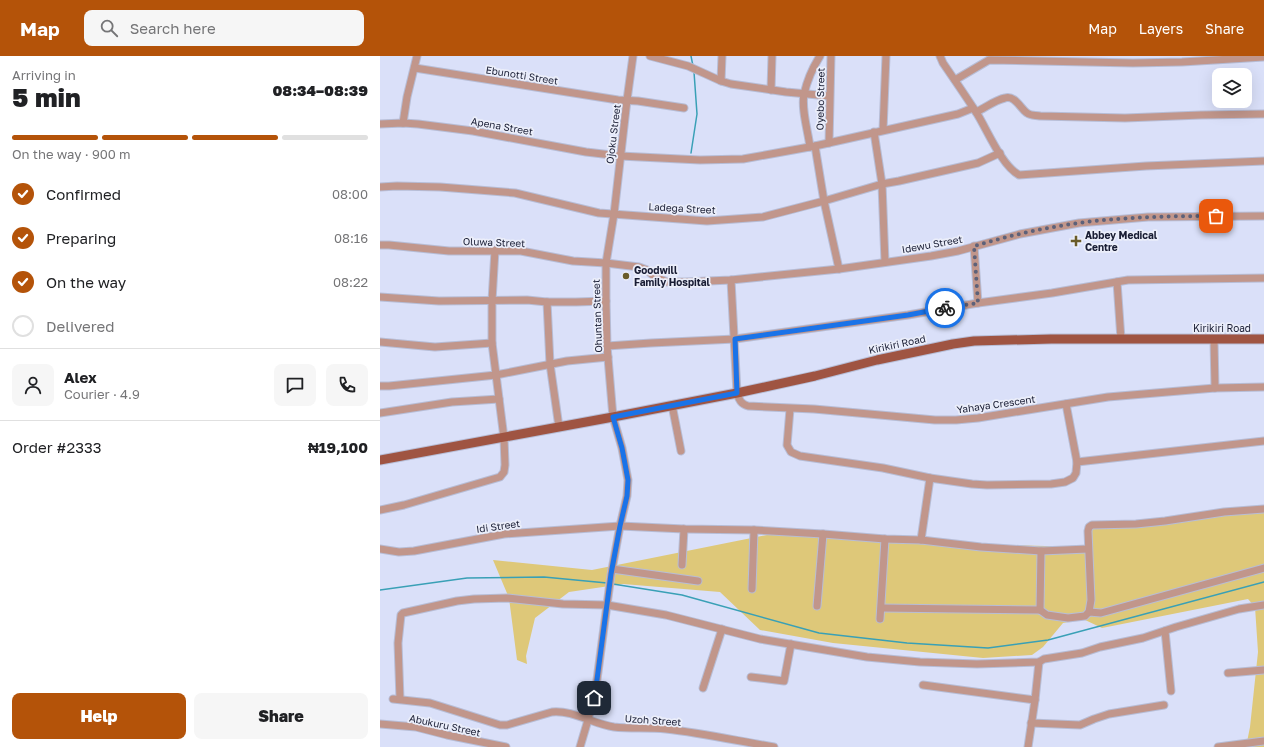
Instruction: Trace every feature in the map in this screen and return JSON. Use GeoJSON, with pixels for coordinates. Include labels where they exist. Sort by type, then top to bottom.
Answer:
{"type":"FeatureCollection","features":[{"type":"Feature","properties":{"kind":"main road","name":"Kirikiri Road"},"geometry":{"type":"LineString","coordinates":[[380,460],[504,438],[737,393],[815,376],[878,360],[974,341],[1264,339]]}},
{"type":"Feature","properties":{"kind":"street"},"geometry":{"type":"LineString","coordinates":[[403,123],[417,56]]}},
{"type":"Feature","properties":{"kind":"street","name":"Ojoku Street"},"geometry":{"type":"LineString","coordinates":[[614,214],[633,56]]}},
{"type":"Feature","properties":{"kind":"street"},"geometry":{"type":"LineString","coordinates":[[650,56],[688,66],[730,84],[829,96]]}},
{"type":"Feature","properties":{"kind":"street"},"geometry":{"type":"LineString","coordinates":[[721,81],[722,56]]}},
{"type":"Feature","properties":{"kind":"street"},"geometry":{"type":"LineString","coordinates":[[771,90],[772,56]]}},
{"type":"Feature","properties":{"kind":"street"},"geometry":{"type":"LineString","coordinates":[[820,56],[816,62],[804,94],[804,108],[839,269]]}},
{"type":"Feature","properties":{"kind":"street","name":"Oyebo Street"},"geometry":{"type":"LineString","coordinates":[[829,143],[831,56]]}},
{"type":"Feature","properties":{"kind":"street"},"geometry":{"type":"LineString","coordinates":[[883,130],[886,56]]}},
{"type":"Feature","properties":{"kind":"street"},"geometry":{"type":"LineString","coordinates":[[940,56],[1010,168],[1019,174],[1024,175],[1146,166],[1264,162]]}},
{"type":"Feature","properties":{"kind":"street"},"geometry":{"type":"LineString","coordinates":[[955,80],[990,58],[1168,62],[1264,57]]}},
{"type":"Feature","properties":{"kind":"street","name":"Ebunotti Street"},"geometry":{"type":"LineString","coordinates":[[415,68],[684,108]]}},
{"type":"Feature","properties":{"kind":"street","name":"Apena Street"},"geometry":{"type":"LineString","coordinates":[[380,124],[403,123],[473,131],[586,152],[620,156],[700,160],[743,159],[829,143],[974,110],[1009,97],[1014,99],[1026,113],[1040,116],[1125,118],[1264,114]]}},
{"type":"Feature","properties":{"kind":"street"},"geometry":{"type":"LineString","coordinates":[[874,132],[882,184],[884,262]]}},
{"type":"Feature","properties":{"kind":"street","name":"Ladega Street"},"geometry":{"type":"LineString","coordinates":[[380,187],[440,187],[515,193],[599,213],[707,221],[763,217],[882,184],[978,163],[1000,153]]}},
{"type":"Feature","properties":{"kind":"street","name":"Ohuntan Street"},"geometry":{"type":"LineString","coordinates":[[580,747],[596,687],[612,572],[627,496],[628,480],[622,448],[613,417],[608,357],[606,263],[614,214]]}},
{"type":"Feature","properties":{"kind":"street","name":"Idewu Street"},"geometry":{"type":"LineString","coordinates":[[606,263],[639,267],[647,270],[655,277],[667,282],[731,280],[839,269],[931,256],[1020,234],[1079,223],[1148,217],[1264,216]]}},
{"type":"Feature","properties":{"kind":"street","name":"Oluwa Street"},"geometry":{"type":"LineString","coordinates":[[380,245],[449,251],[522,251],[573,261],[606,263]]}},
{"type":"Feature","properties":{"kind":"street"},"geometry":{"type":"LineString","coordinates":[[974,246],[978,303]]}},
{"type":"Feature","properties":{"kind":"street"},"geometry":{"type":"LineString","coordinates":[[380,510],[404,505],[500,477],[504,472],[504,438],[492,343],[492,301],[495,250]]}},
{"type":"Feature","properties":{"kind":"street"},"geometry":{"type":"LineString","coordinates":[[608,346],[651,342],[735,339],[908,315],[1117,282],[1142,280],[1264,278]]}},
{"type":"Feature","properties":{"kind":"street"},"geometry":{"type":"LineString","coordinates":[[731,280],[737,393]]}},
{"type":"Feature","properties":{"kind":"street"},"geometry":{"type":"LineString","coordinates":[[1117,282],[1121,339]]}},
{"type":"Feature","properties":{"kind":"street"},"geometry":{"type":"LineString","coordinates":[[380,297],[439,301],[606,301]]}},
{"type":"Feature","properties":{"kind":"street"},"geometry":{"type":"LineString","coordinates":[[547,302],[550,364],[560,427]]}},
{"type":"Feature","properties":{"kind":"street"},"geometry":{"type":"LineString","coordinates":[[1214,340],[1215,388]]}},
{"type":"Feature","properties":{"kind":"street"},"geometry":{"type":"LineString","coordinates":[[380,342],[435,347],[492,343]]}},
{"type":"Feature","properties":{"kind":"street"},"geometry":{"type":"LineString","coordinates":[[380,386],[496,375],[567,360],[608,357]]}},
{"type":"Feature","properties":{"kind":"street","name":"Yahaya Crescent"},"geometry":{"type":"LineString","coordinates":[[737,393],[740,402],[743,405],[748,406],[814,409],[935,420],[956,420],[1108,398],[1215,388],[1264,387]]}},
{"type":"Feature","properties":{"kind":"street"},"geometry":{"type":"LineString","coordinates":[[380,413],[452,402],[499,399]]}},
{"type":"Feature","properties":{"kind":"street"},"geometry":{"type":"LineString","coordinates":[[790,409],[786,445],[791,452],[800,456],[883,468],[959,483],[986,485],[1051,484],[1064,482],[1072,478],[1076,473],[1077,462],[1066,404]]}},
{"type":"Feature","properties":{"kind":"street"},"geometry":{"type":"LineString","coordinates":[[672,405],[681,451]]}},
{"type":"Feature","properties":{"kind":"street"},"geometry":{"type":"LineString","coordinates":[[1077,462],[1264,441]]}},
{"type":"Feature","properties":{"kind":"street"},"geometry":{"type":"LineString","coordinates":[[921,540],[930,478]]}},
{"type":"Feature","properties":{"kind":"street"},"geometry":{"type":"LineString","coordinates":[[882,608],[1040,610],[1047,616],[1068,618],[1085,616],[1089,612],[1091,600],[1088,531],[1089,527],[1092,525],[1136,524],[1224,512],[1264,509]]}},
{"type":"Feature","properties":{"kind":"street","name":"Idi Street"},"geometry":{"type":"LineString","coordinates":[[380,550],[398,552],[414,551],[504,534],[620,526],[754,530],[823,534],[885,540],[921,540],[1041,550],[1088,549]]}},
{"type":"Feature","properties":{"kind":"street"},"geometry":{"type":"LineString","coordinates":[[682,565],[684,529]]}},
{"type":"Feature","properties":{"kind":"street"},"geometry":{"type":"LineString","coordinates":[[752,588],[754,530]]}},
{"type":"Feature","properties":{"kind":"street"},"geometry":{"type":"LineString","coordinates":[[817,606],[823,534]]}},
{"type":"Feature","properties":{"kind":"street"},"geometry":{"type":"LineString","coordinates":[[880,619],[882,608],[885,540]]}},
{"type":"Feature","properties":{"kind":"street"},"geometry":{"type":"LineString","coordinates":[[1040,610],[1041,550]]}},
{"type":"Feature","properties":{"kind":"street"},"geometry":{"type":"LineString","coordinates":[[1089,612],[1095,614],[1101,613],[1264,568]]}},
{"type":"Feature","properties":{"kind":"street"},"geometry":{"type":"LineString","coordinates":[[612,572],[698,581]]}},
{"type":"Feature","properties":{"kind":"street","name":"Uzoh Street"},"geometry":{"type":"LineString","coordinates":[[608,603],[563,604],[508,598],[474,599],[457,601],[403,613],[401,614],[398,642],[397,699],[430,703],[500,725],[507,725],[557,711],[603,725],[615,727],[665,729],[774,747]]}},
{"type":"Feature","properties":{"kind":"street"},"geometry":{"type":"LineString","coordinates":[[608,603],[666,615],[760,639],[867,657],[920,662],[977,664],[1039,662],[1044,658],[1082,653],[1100,647],[1165,632],[1176,627],[1239,609],[1264,605]]}},
{"type":"Feature","properties":{"kind":"street"},"geometry":{"type":"LineString","coordinates":[[703,688],[722,629]]}},
{"type":"Feature","properties":{"kind":"street"},"geometry":{"type":"LineString","coordinates":[[1165,632],[1171,691]]}},
{"type":"Feature","properties":{"kind":"street"},"geometry":{"type":"LineString","coordinates":[[751,676],[784,681],[791,644]]}},
{"type":"Feature","properties":{"kind":"street"},"geometry":{"type":"LineString","coordinates":[[1028,747],[1039,662]]}},
{"type":"Feature","properties":{"kind":"street"},"geometry":{"type":"LineString","coordinates":[[1228,673],[1264,670]]}},
{"type":"Feature","properties":{"kind":"street"},"geometry":{"type":"LineString","coordinates":[[923,685],[1035,700]]}},
{"type":"Feature","properties":{"kind":"street"},"geometry":{"type":"LineString","coordinates":[[1031,723],[1080,725],[1109,714],[1164,704]]}},
{"type":"Feature","properties":{"kind":"street","name":"Abukuru Street"},"geometry":{"type":"LineString","coordinates":[[380,724],[416,727],[453,737],[506,747]]}},
{"type":"Feature","properties":{"kind":"street"},"geometry":{"type":"LineString","coordinates":[[1218,747],[1264,741]]}},
{"type":"Feature","properties":{"kind":"shaded area"},"geometry":{"type":"Polygon","coordinates":[[[1264,512],[1264,747],[1246,747],[1250,727],[1258,652],[1255,607],[1248,599],[1102,628],[1083,619],[1063,623],[1043,647],[1032,655],[983,658],[833,643],[760,630],[720,592],[623,584],[569,592],[535,618],[526,656],[527,664],[517,660],[509,598],[493,560],[592,570],[777,533],[969,544],[1085,547],[1085,529],[1264,512]]]}},
{"type":"Feature","properties":{"kind":"waterway"},"geometry":{"type":"LineString","coordinates":[[691,56],[693,66]]}},
{"type":"Feature","properties":{"kind":"waterway"},"geometry":{"type":"LineString","coordinates":[[691,153],[697,114],[694,72]]}},
{"type":"Feature","properties":{"kind":"waterway"},"geometry":{"type":"LineString","coordinates":[[380,590],[467,578],[544,577],[607,583]]}},
{"type":"Feature","properties":{"kind":"waterway"},"geometry":{"type":"LineString","coordinates":[[613,584],[682,595],[819,633],[907,643],[988,648],[1048,640],[1264,582]]}},
{"type":"Feature","properties":{"kind":"way so far"},"geometry":{"type":"LineString","coordinates":[[945,308],[978,303],[974,246],[1020,234],[1079,223],[1148,217],[1216,216]]}},
{"type":"Feature","properties":{"kind":"place","name":"Abbey Medical Centre"},"geometry":{"type":"Point","coordinates":[1076,241]}},
{"type":"Feature","properties":{"kind":"place","name":"Goodwill Family Hospital"},"geometry":{"type":"Point","coordinates":[626,276]}},
{"type":"Feature","properties":{"kind":"route"},"geometry":{"type":"LineString","coordinates":[[594,698],[612,570],[627,496],[628,480],[622,448],[613,417],[737,393],[735,339],[740,337],[908,315],[945,308]]}}]}
